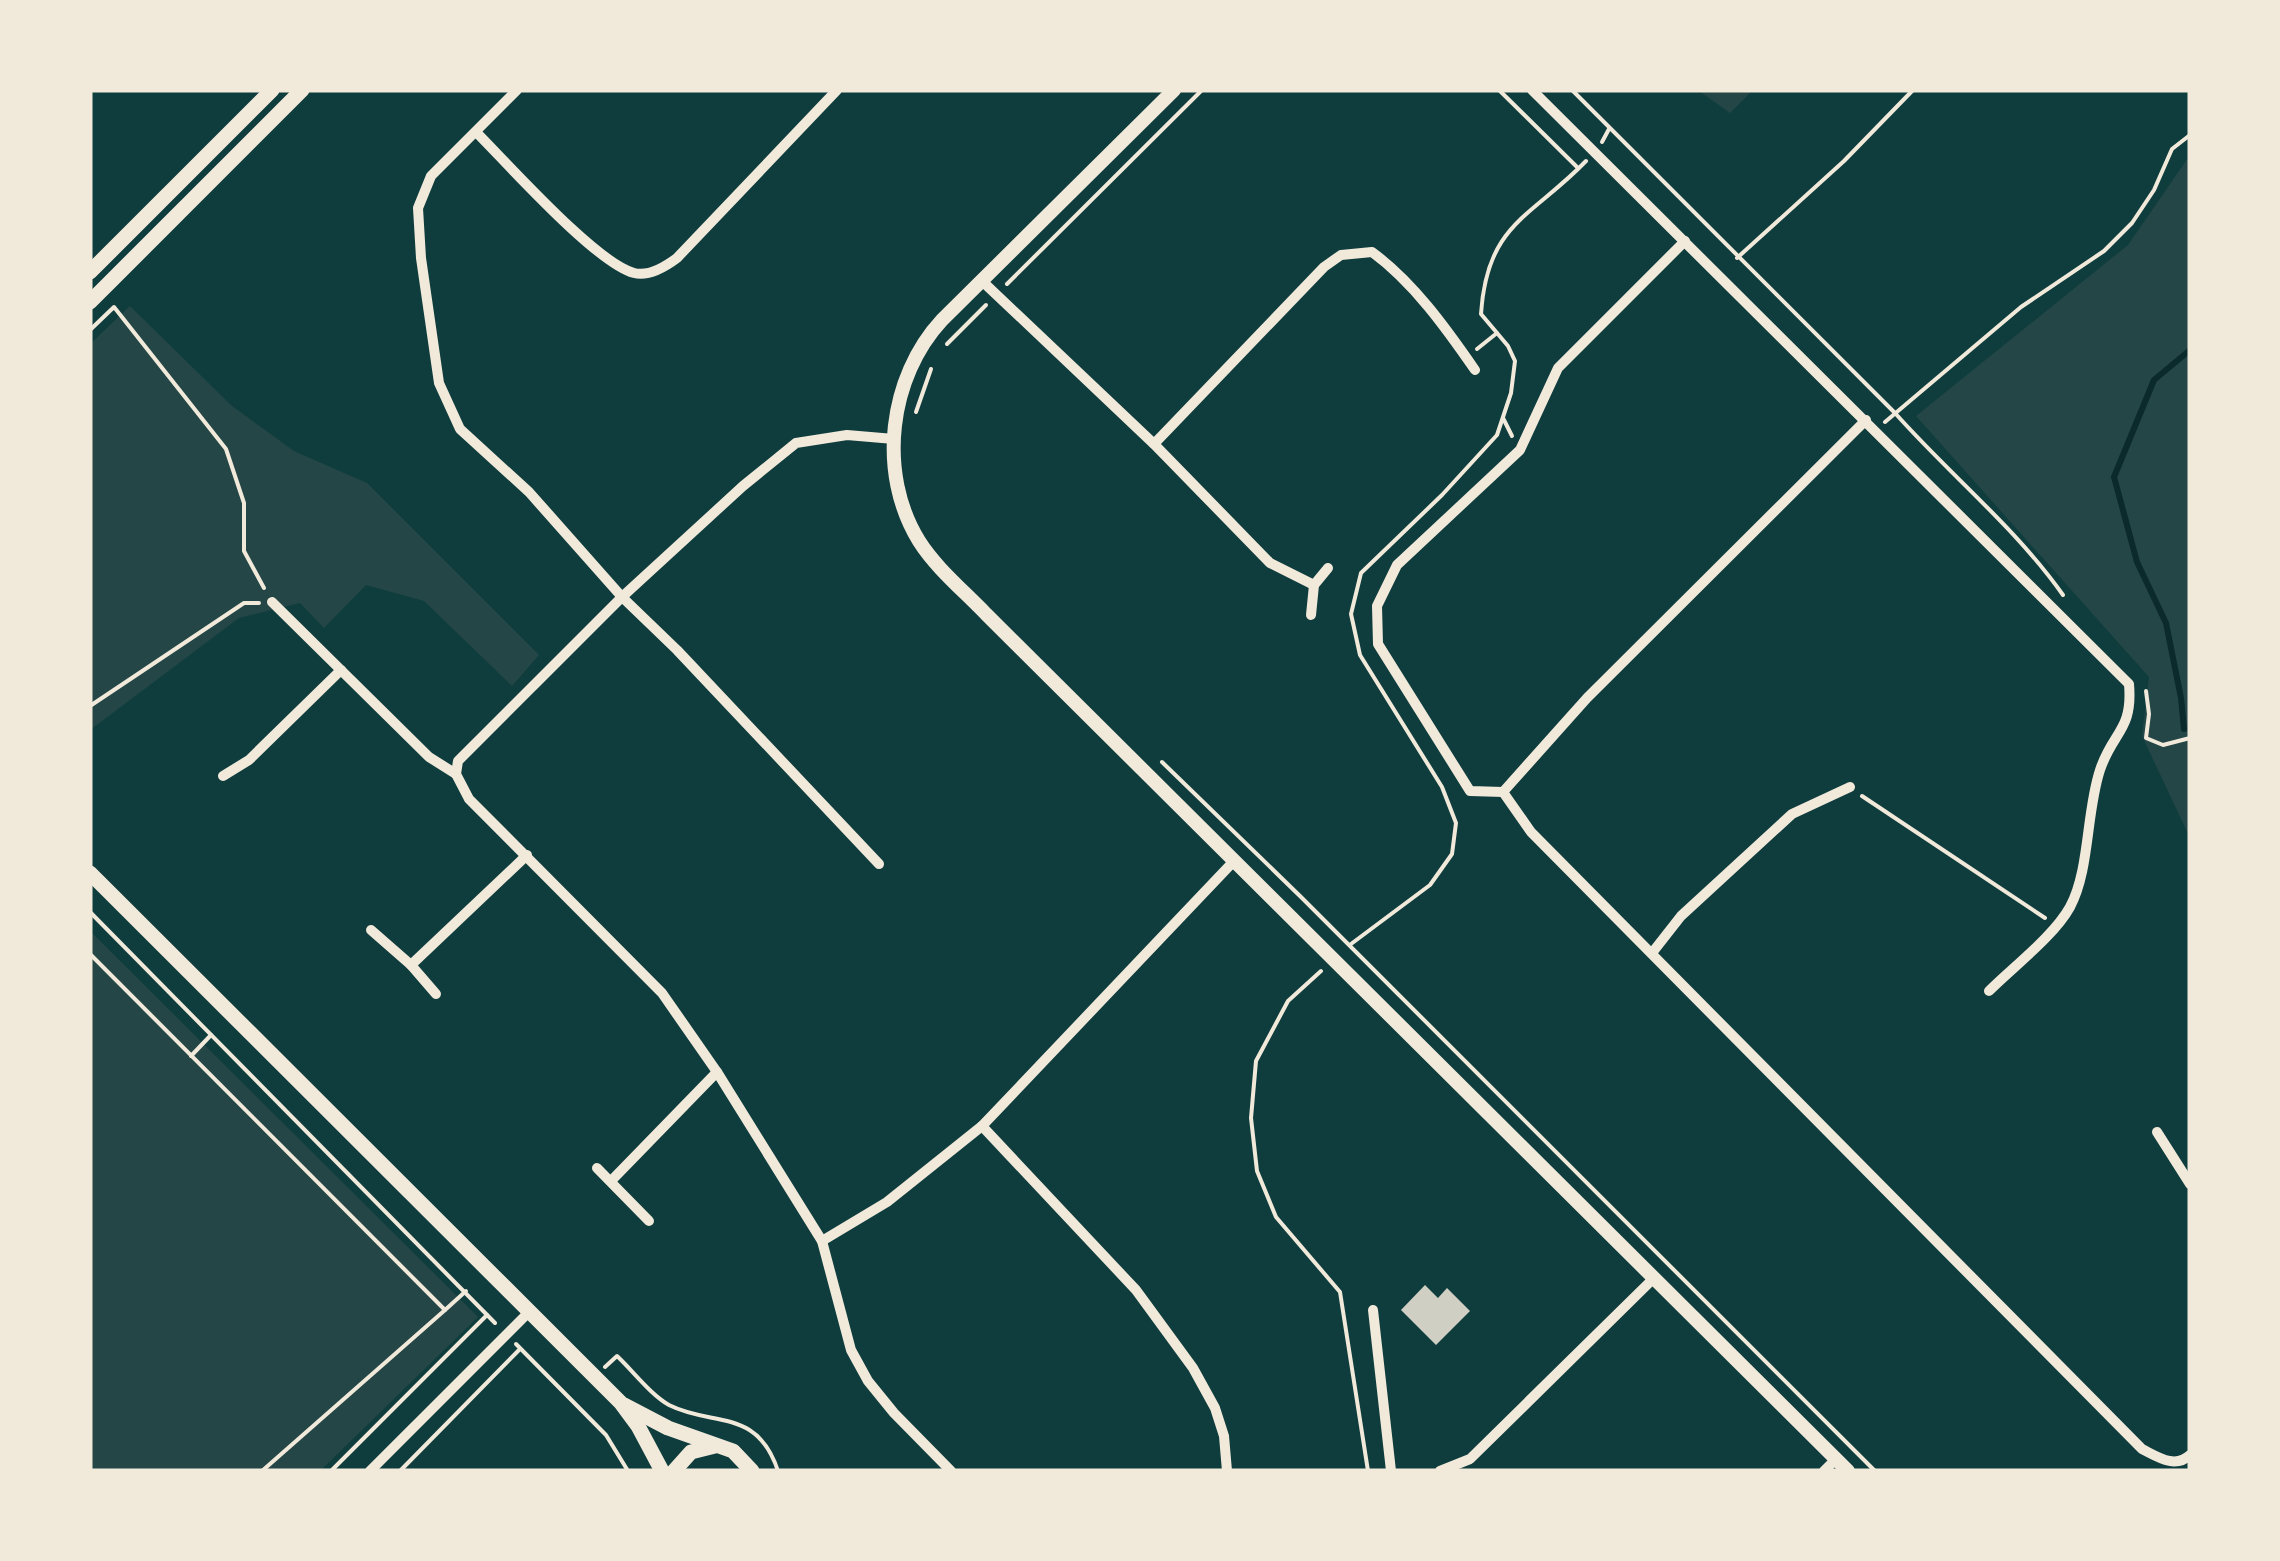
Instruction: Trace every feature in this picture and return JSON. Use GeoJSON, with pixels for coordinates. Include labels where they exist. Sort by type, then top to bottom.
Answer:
{"type":"FeatureCollection","features":[{"type":"Feature","properties":{"kind":"main road"},"geometry":{"type":"LineString","coordinates":[[90,272],[272,90]]}},
{"type":"Feature","properties":{"kind":"main road"},"geometry":{"type":"LineString","coordinates":[[90,302],[302,90]]}},
{"type":"Feature","properties":{"kind":"main road"},"geometry":{"type":"LineString","coordinates":[[90,873],[621,1403],[662,1471]]}},
{"type":"Feature","properties":{"kind":"main road"},"geometry":{"type":"LineString","coordinates":[[621,1403],[668,1428],[739,1455],[752,1471]]}},
{"type":"Feature","properties":{"kind":"main road"},"geometry":{"type":"LineString","coordinates":[[674,1471],[691,1452],[719,1446]]}},
{"type":"Feature","properties":{"kind":"street"},"geometry":{"type":"LineString","coordinates":[[516,90],[431,176],[418,208],[439,383],[460,429],[530,492],[622,597],[879,864]]}},
{"type":"Feature","properties":{"kind":"street"},"geometry":{"type":"LineString","coordinates":[[476,132],[595,250],[635,274],[662,270],[676,258],[837,90]]}},
{"type":"Feature","properties":{"kind":"street"},"geometry":{"type":"LineString","coordinates":[[1174,90],[942,320],[918,350],[902,390],[894,438],[902,507],[929,555],[1332,961],[1656,1277],[1848,1471]]}},
{"type":"Feature","properties":{"kind":"street"},"geometry":{"type":"LineString","coordinates":[[1532,90],[2129,684],[2131,712],[2100,770],[2087,818],[2080,882],[2070,907],[1989,991]]}},
{"type":"Feature","properties":{"kind":"street"},"geometry":{"type":"LineString","coordinates":[[1685,241],[1558,368],[1520,450],[1397,565],[1376,606],[1378,644],[1470,791],[1502,792],[1587,698],[1866,420]]}},
{"type":"Feature","properties":{"kind":"street"},"geometry":{"type":"LineString","coordinates":[[1154,444],[1324,267],[1341,255],[1372,252],[1385,262],[1441,322],[1475,370]]}},
{"type":"Feature","properties":{"kind":"street"},"geometry":{"type":"LineString","coordinates":[[982,281],[1154,444],[1270,563],[1314,585]]}},
{"type":"Feature","properties":{"kind":"street"},"geometry":{"type":"LineString","coordinates":[[456,774],[458,761],[622,597],[796,444],[847,435],[894,438]]}},
{"type":"Feature","properties":{"kind":"street"},"geometry":{"type":"LineString","coordinates":[[1311,615],[1314,585],[1328,568]]}},
{"type":"Feature","properties":{"kind":"street"},"geometry":{"type":"LineString","coordinates":[[272,602],[429,757],[456,774],[469,799],[662,993],[717,1072],[822,1241],[850,1350],[868,1380],[894,1413],[951,1471]]}},
{"type":"Feature","properties":{"kind":"street"},"geometry":{"type":"LineString","coordinates":[[223,776],[248,760],[342,670]]}},
{"type":"Feature","properties":{"kind":"street"},"geometry":{"type":"LineString","coordinates":[[1652,952],[1681,916],[1792,814],[1850,788]]}},
{"type":"Feature","properties":{"kind":"street"},"geometry":{"type":"LineString","coordinates":[[1502,792],[1531,832],[2142,1449],[2166,1462],[2184,1460],[2190,1455]]}},
{"type":"Feature","properties":{"kind":"street"},"geometry":{"type":"LineString","coordinates":[[411,965],[528,855]]}},
{"type":"Feature","properties":{"kind":"street"},"geometry":{"type":"LineString","coordinates":[[822,1241],[886,1202],[982,1126],[1234,861]]}},
{"type":"Feature","properties":{"kind":"street"},"geometry":{"type":"LineString","coordinates":[[371,930],[411,965],[436,994]]}},
{"type":"Feature","properties":{"kind":"street"},"geometry":{"type":"LineString","coordinates":[[610,1182],[717,1072]]}},
{"type":"Feature","properties":{"kind":"street"},"geometry":{"type":"LineString","coordinates":[[982,1126],[1136,1290],[1193,1368],[1215,1408],[1224,1436],[1227,1471]]}},
{"type":"Feature","properties":{"kind":"street"},"geometry":{"type":"LineString","coordinates":[[2157,1132],[2190,1184]]}},
{"type":"Feature","properties":{"kind":"street"},"geometry":{"type":"LineString","coordinates":[[596,1168],[649,1221]]}},
{"type":"Feature","properties":{"kind":"street"},"geometry":{"type":"LineString","coordinates":[[1440,1471],[1470,1458],[1656,1277]]}},
{"type":"Feature","properties":{"kind":"street"},"geometry":{"type":"LineString","coordinates":[[1374,1310],[1390,1471]]}},
{"type":"Feature","properties":{"kind":"street"},"geometry":{"type":"LineString","coordinates":[[370,1471],[529,1312]]}},
{"type":"Feature","properties":{"kind":"street"},"geometry":{"type":"LineString","coordinates":[[1824,1471],[1836,1459]]}},
{"type":"Feature","properties":{"kind":"path"},"geometry":{"type":"LineString","coordinates":[[942,349],[1202,90]]}},
{"type":"Feature","properties":{"kind":"path"},"geometry":{"type":"LineString","coordinates":[[1498,90],[1579,169]]}},
{"type":"Feature","properties":{"kind":"path"},"geometry":{"type":"LineString","coordinates":[[1572,90],[1896,413],[2021,307],[2104,251],[2132,223],[2154,190],[2172,149],[2190,135]]}},
{"type":"Feature","properties":{"kind":"path"},"geometry":{"type":"LineString","coordinates":[[1737,258],[1844,161],[1913,90]]}},
{"type":"Feature","properties":{"kind":"path"},"geometry":{"type":"LineString","coordinates":[[1368,1471],[1340,1292],[1276,1217],[1257,1170],[1251,1118],[1256,1061],[1288,1001],[1350,945],[1430,885],[1452,854],[1456,823],[1442,787],[1360,655],[1351,614],[1361,573],[1442,496],[1497,435],[1511,393],[1515,362],[1480,314],[1483,280],[1494,253],[1514,223],[1579,169],[1609,129]]}},
{"type":"Feature","properties":{"kind":"path"},"geometry":{"type":"LineString","coordinates":[[90,330],[114,308],[226,449],[244,503],[244,550],[272,602],[244,603],[90,706]]}},
{"type":"Feature","properties":{"kind":"path"},"geometry":{"type":"LineString","coordinates":[[1466,358],[1497,334]]}},
{"type":"Feature","properties":{"kind":"path"},"geometry":{"type":"LineString","coordinates":[[914,418],[936,359]]}},
{"type":"Feature","properties":{"kind":"path"},"geometry":{"type":"LineString","coordinates":[[1153,754],[1350,945],[1875,1471]]}},
{"type":"Feature","properties":{"kind":"path"},"geometry":{"type":"LineString","coordinates":[[1850,788],[2055,925]]}},
{"type":"Feature","properties":{"kind":"path"},"geometry":{"type":"LineString","coordinates":[[90,912],[606,1435],[628,1471]]}},
{"type":"Feature","properties":{"kind":"path"},"geometry":{"type":"LineString","coordinates":[[90,954],[445,1310]]}},
{"type":"Feature","properties":{"kind":"path"},"geometry":{"type":"LineString","coordinates":[[191,1056],[212,1035]]}},
{"type":"Feature","properties":{"kind":"path"},"geometry":{"type":"LineString","coordinates":[[262,1471],[466,1291]]}},
{"type":"Feature","properties":{"kind":"path"},"geometry":{"type":"LineString","coordinates":[[331,1471],[487,1315]]}},
{"type":"Feature","properties":{"kind":"path"},"geometry":{"type":"LineString","coordinates":[[400,1471],[520,1349]]}},
{"type":"Feature","properties":{"kind":"path"},"geometry":{"type":"LineString","coordinates":[[594,1377],[618,1356],[673,1407],[732,1420],[754,1434],[774,1459],[778,1471]]}},
{"type":"Feature","properties":{"kind":"shaded area"},"geometry":{"type":"Polygon","coordinates":[[[1698,90],[1753,90],[1730,113],[1698,90]]]}},
{"type":"Feature","properties":{"kind":"shaded area"},"geometry":{"type":"Polygon","coordinates":[[[2190,155],[2190,838],[2142,736],[2149,677],[1916,416],[2128,245],[2190,155]]]}},
{"type":"Feature","properties":{"kind":"shaded area"},"geometry":{"type":"Polygon","coordinates":[[[130,306],[232,406],[294,451],[367,483],[539,655],[512,686],[424,601],[366,585],[324,628],[300,603],[239,618],[90,730],[90,344],[130,306]]]}},
{"type":"Feature","properties":{"kind":"shaded area"},"geometry":{"type":"Polygon","coordinates":[[[90,931],[478,1317],[320,1471],[90,1471],[90,931]]]}},
{"type":"Feature","properties":{"kind":"building"},"geometry":{"type":"Polygon","coordinates":[[[1425,1285],[1438,1298],[1447,1288],[1470,1311],[1436,1345],[1401,1310],[1425,1285]]]}},
{"type":"Feature","properties":{"kind":"waterway"},"geometry":{"type":"LineString","coordinates":[[2184,729],[2166,623],[2137,562],[2114,477],[2154,380],[2190,350]]}}]}
